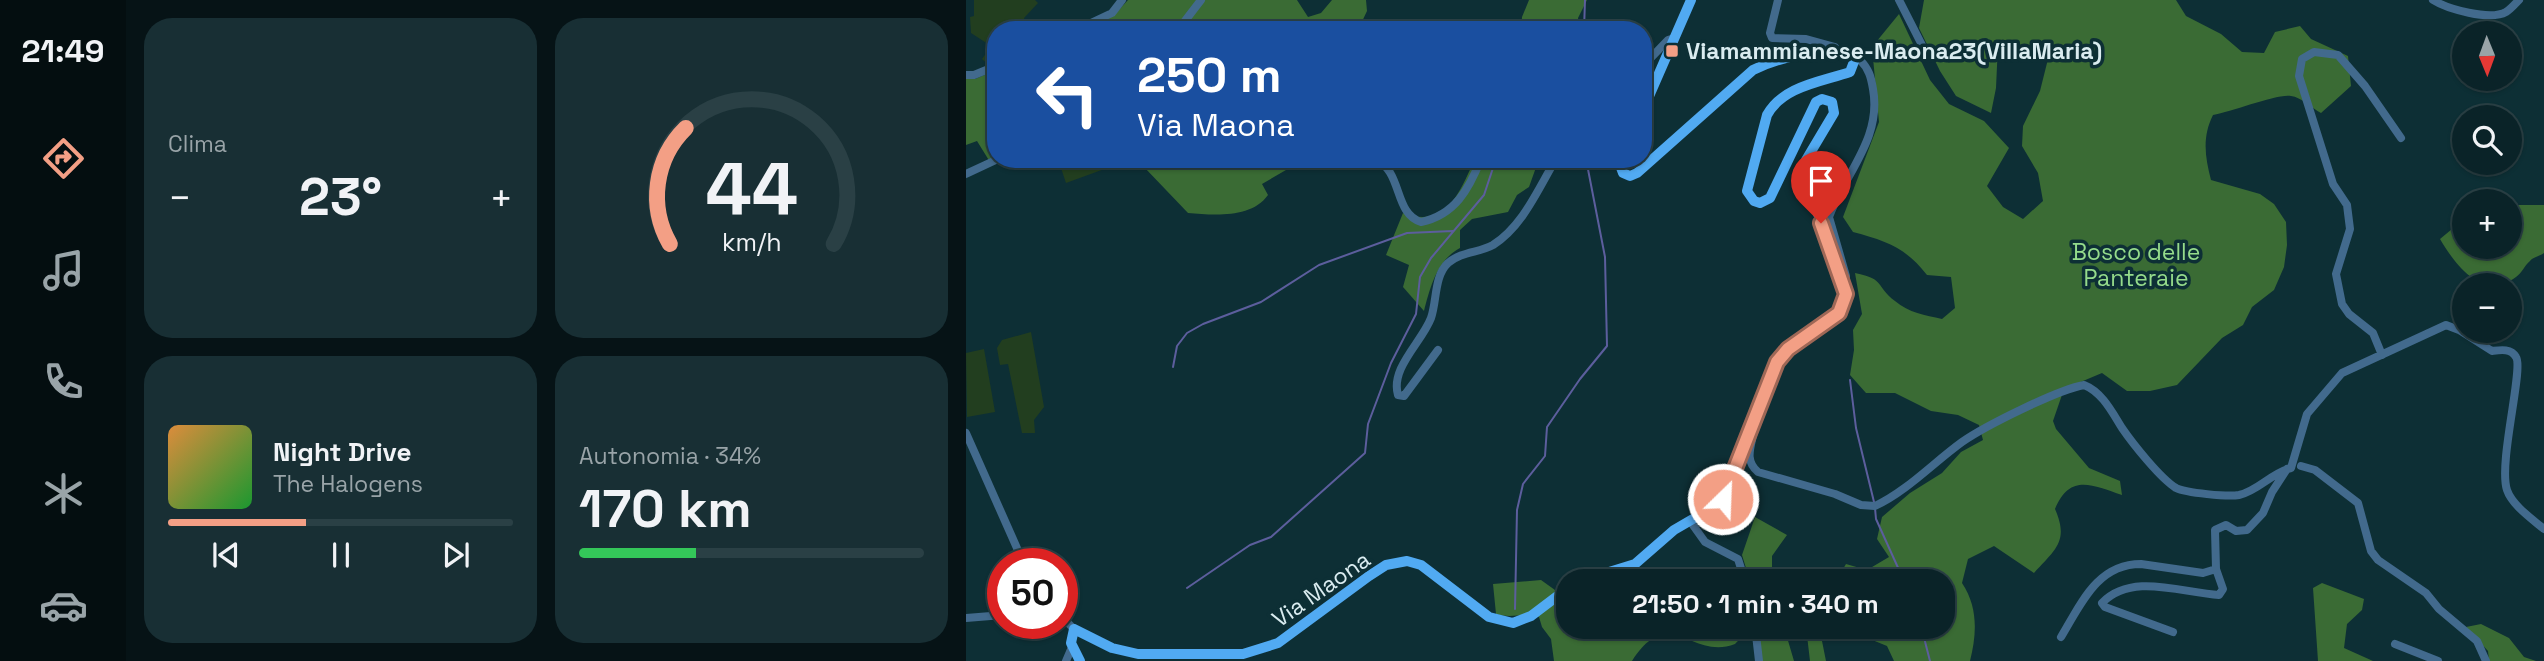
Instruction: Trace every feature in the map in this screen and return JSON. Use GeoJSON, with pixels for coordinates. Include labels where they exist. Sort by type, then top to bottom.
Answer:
{"type":"FeatureCollection","features":[{"type":"Feature","properties":{"kind":"main road"},"geometry":{"type":"LineString","coordinates":[[1652,89],[1691,0]]}},
{"type":"Feature","properties":{"kind":"main road"},"geometry":{"type":"LineString","coordinates":[[1619,569],[1635,564],[1674,530],[1723,499],[1777,362],[1788,349],[1839,313],[1846,294],[1806,179],[1806,160],[1834,113],[1832,102],[1822,99],[1816,102],[1770,198],[1760,203],[1754,201],[1747,191],[1767,115],[1773,105],[1814,82],[1850,72],[1855,59],[1849,52],[1837,51],[1778,60],[1763,65],[1753,70],[1652,160]]}},
{"type":"Feature","properties":{"kind":"main road"},"geometry":{"type":"LineString","coordinates":[[1621,168],[1623,173],[1630,176],[1643,168]]}},
{"type":"Feature","properties":{"kind":"main road","name":"Via Maona"},"geometry":{"type":"LineString","coordinates":[[1078,631],[1112,648],[1138,654],[1250,653],[1278,643],[1386,565],[1407,561],[1422,565],[1489,617],[1513,623],[1531,616],[1556,597]]}},
{"type":"Feature","properties":{"kind":"main road"},"geometry":{"type":"LineString","coordinates":[[1072,639],[1072,648],[1080,661]]}},
{"type":"Feature","properties":{"kind":"street"},"geometry":{"type":"LineString","coordinates":[[1095,21],[1112,13],[1122,0]]}},
{"type":"Feature","properties":{"kind":"street"},"geometry":{"type":"LineString","coordinates":[[1185,21],[1202,0]]}},
{"type":"Feature","properties":{"kind":"street"},"geometry":{"type":"LineString","coordinates":[[1777,0],[1770,33],[1772,38],[1806,39],[1835,47],[1837,51]]}},
{"type":"Feature","properties":{"kind":"street"},"geometry":{"type":"LineString","coordinates":[[1899,0],[1923,47]]}},
{"type":"Feature","properties":{"kind":"street"},"geometry":{"type":"LineString","coordinates":[[2432,0],[2459,11],[2485,15],[2504,13],[2519,0]]}},
{"type":"Feature","properties":{"kind":"street"},"geometry":{"type":"LineString","coordinates":[[1652,57],[1668,40],[1674,38]]}},
{"type":"Feature","properties":{"kind":"street"},"geometry":{"type":"LineString","coordinates":[[2382,355],[2373,333],[2349,314],[2342,304],[2336,274],[2350,229],[2347,205],[2333,184],[2299,76],[2302,59],[2314,52],[2338,55],[2365,86],[2401,138]]}},
{"type":"Feature","properties":{"kind":"street"},"geometry":{"type":"LineString","coordinates":[[1846,294],[1846,276],[1829,218],[1875,118],[1870,73],[1860,60],[1855,59]]}},
{"type":"Feature","properties":{"kind":"street"},"geometry":{"type":"LineString","coordinates":[[966,75],[987,70]]}},
{"type":"Feature","properties":{"kind":"street"},"geometry":{"type":"LineString","coordinates":[[966,174],[987,164]]}},
{"type":"Feature","properties":{"kind":"street"},"geometry":{"type":"LineString","coordinates":[[1386,168],[1406,212],[1421,222],[1435,219],[1452,207],[1468,189],[1477,168]]}},
{"type":"Feature","properties":{"kind":"street"},"geometry":{"type":"LineString","coordinates":[[1438,350],[1404,396],[1398,395],[1395,386],[1400,371],[1431,318],[1437,287],[1446,264],[1465,252],[1491,246],[1517,223],[1551,168]]}},
{"type":"Feature","properties":{"kind":"street"},"geometry":{"type":"LineString","coordinates":[[2173,632],[2105,607],[2102,603],[2109,595],[2138,585],[2219,595],[2223,589],[2216,569],[2215,530],[2226,525],[2236,531],[2247,530],[2263,513],[2272,492],[2289,469],[2303,423],[2311,408],[2343,373],[2446,326],[2459,330],[2492,351],[2504,350],[2518,359],[2519,373],[2511,407],[2506,489],[2514,501],[2544,528]]}},
{"type":"Feature","properties":{"kind":"street"},"geometry":{"type":"LineString","coordinates":[[1754,425],[1749,457],[1750,463],[1758,472],[1835,494],[1861,505],[1875,506],[1921,477],[1963,441],[2004,419],[2084,385],[2102,398],[2142,453],[2178,489],[2237,495],[2248,493],[2267,479],[2305,465],[2332,481],[2358,503],[2371,551],[2378,560],[2426,593],[2440,609],[2477,640],[2486,660]]}},
{"type":"Feature","properties":{"kind":"street"},"geometry":{"type":"LineString","coordinates":[[966,433],[1017,548]]}},
{"type":"Feature","properties":{"kind":"street"},"geometry":{"type":"LineString","coordinates":[[1690,521],[1704,542],[1738,559],[1741,569]]}},
{"type":"Feature","properties":{"kind":"street"},"geometry":{"type":"LineString","coordinates":[[2061,637],[2095,583],[2113,570],[2131,564],[2203,573],[2216,569]]}},
{"type":"Feature","properties":{"kind":"street"},"geometry":{"type":"LineString","coordinates":[[966,618],[987,616]]}},
{"type":"Feature","properties":{"kind":"street"},"geometry":{"type":"LineString","coordinates":[[1756,639],[1759,661]]}},
{"type":"Feature","properties":{"kind":"street"},"geometry":{"type":"LineString","coordinates":[[2395,644],[2438,661]]}},
{"type":"Feature","properties":{"kind":"street"},"geometry":{"type":"LineString","coordinates":[[1066,661],[1072,648]]}},
{"type":"Feature","properties":{"kind":"green space"},"geometry":{"type":"Polygon","coordinates":[[[974,0],[1035,0],[1038,3],[1024,18],[1025,21],[987,21],[987,43],[971,33],[970,17],[974,16],[974,0]]]}},
{"type":"Feature","properties":{"kind":"green space"},"geometry":{"type":"Polygon","coordinates":[[[1128,0],[1297,0],[1308,17],[1321,13],[1332,0],[1366,0],[1367,11],[1362,21],[1101,21],[1115,14],[1128,0]]]}},
{"type":"Feature","properties":{"kind":"green space"},"geometry":{"type":"Polygon","coordinates":[[[1529,0],[1587,0],[1578,21],[1522,21],[1529,0]]]}},
{"type":"Feature","properties":{"kind":"green space","name":"Bosco delle Panteraie"},"geometry":{"type":"Polygon","coordinates":[[[1924,0],[2176,0],[2186,16],[2221,34],[2242,52],[2264,53],[2275,32],[2300,26],[2311,39],[2348,56],[2351,86],[2321,113],[2299,98],[2284,96],[2213,115],[2207,131],[2206,147],[2211,180],[2260,194],[2274,204],[2286,222],[2284,267],[2274,290],[2252,307],[2243,325],[2222,338],[2177,385],[2150,391],[2127,391],[2102,373],[2064,389],[2053,421],[2056,429],[2089,468],[2120,481],[2122,495],[2083,485],[2068,490],[2055,509],[2061,529],[2058,544],[2034,573],[1994,546],[1968,559],[1962,583],[1971,601],[1975,620],[1970,661],[1894,661],[1887,646],[1870,639],[1955,639],[1955,569],[1869,569],[1889,557],[1877,539],[1882,517],[1910,493],[1942,473],[1961,452],[1983,440],[1979,425],[1958,415],[1931,411],[1895,393],[1866,393],[1850,375],[1854,350],[1853,330],[1862,314],[1855,273],[1872,278],[1895,301],[1917,313],[1942,319],[1955,308],[1951,277],[1927,275],[1903,251],[1853,232],[1843,217],[1879,122],[1872,47],[1899,14],[1930,80],[1949,104],[1984,121],[2009,148],[1987,186],[2003,207],[2023,219],[2043,201],[2038,173],[2022,146],[2023,126],[2040,91],[2049,55],[2040,46],[1998,44],[1996,88],[1991,113],[1956,96],[1940,71],[1919,28],[1924,0]]]}},
{"type":"Feature","properties":{"kind":"green space"},"geometry":{"type":"Polygon","coordinates":[[[987,74],[987,157],[977,141],[966,145],[966,77],[975,79],[987,74]]]}},
{"type":"Feature","properties":{"kind":"green space"},"geometry":{"type":"Polygon","coordinates":[[[1061,168],[1107,168],[1066,183],[1061,168]]]}},
{"type":"Feature","properties":{"kind":"green space"},"geometry":{"type":"Polygon","coordinates":[[[1145,168],[1290,168],[1262,184],[1268,195],[1252,208],[1220,215],[1188,213],[1145,168]]]}},
{"type":"Feature","properties":{"kind":"green space"},"geometry":{"type":"Polygon","coordinates":[[[1471,168],[1536,168],[1529,187],[1517,195],[1508,212],[1472,219],[1460,230],[1460,248],[1440,267],[1424,311],[1403,287],[1409,265],[1386,255],[1403,213],[1418,217],[1441,212],[1450,205],[1471,168]]]}},
{"type":"Feature","properties":{"kind":"green space"},"geometry":{"type":"Polygon","coordinates":[[[2522,205],[2544,205],[2544,253],[2531,260],[2520,273],[2466,273],[2454,260],[2522,259],[2522,205]]]}},
{"type":"Feature","properties":{"kind":"green space"},"geometry":{"type":"Polygon","coordinates":[[[2452,229],[2452,257],[2440,239],[2452,229]]]}},
{"type":"Feature","properties":{"kind":"green space"},"geometry":{"type":"Polygon","coordinates":[[[1031,332],[1044,407],[1034,420],[1035,433],[1022,433],[1008,364],[1000,365],[997,348],[1002,340],[1031,332]]]}},
{"type":"Feature","properties":{"kind":"green space"},"geometry":{"type":"Polygon","coordinates":[[[984,349],[995,412],[967,417],[966,353],[984,349]]]}},
{"type":"Feature","properties":{"kind":"green space"},"geometry":{"type":"Polygon","coordinates":[[[1755,517],[1787,535],[1772,556],[1772,569],[1746,569],[1742,555],[1755,517]]]}},
{"type":"Feature","properties":{"kind":"green space","name":"Bosco delle Panteraie"},"geometry":{"type":"Polygon","coordinates":[[[1846,564],[1864,569],[1843,569],[1846,564]]]}},
{"type":"Feature","properties":{"kind":"green space"},"geometry":{"type":"Polygon","coordinates":[[[1541,580],[1556,590],[1556,639],[1653,639],[1645,644],[1632,661],[1554,661],[1551,639],[1542,627],[1539,617],[1496,614],[1493,584],[1541,580]]]}},
{"type":"Feature","properties":{"kind":"green space"},"geometry":{"type":"Polygon","coordinates":[[[2322,583],[2364,599],[2362,610],[2347,624],[2344,648],[2373,661],[2318,661],[2313,588],[2322,583]]]}},
{"type":"Feature","properties":{"kind":"green space"},"geometry":{"type":"Polygon","coordinates":[[[2481,624],[2509,638],[2524,657],[2536,661],[2489,661],[2488,651],[2466,627],[2481,624]]]}},
{"type":"Feature","properties":{"kind":"green space"},"geometry":{"type":"Polygon","coordinates":[[[1687,639],[1740,639],[1735,644],[1706,646],[1687,639]]]}},
{"type":"Feature","properties":{"kind":"green space"},"geometry":{"type":"Polygon","coordinates":[[[1759,639],[1788,639],[1794,661],[1762,661],[1759,639]]]}},
{"type":"Feature","properties":{"kind":"green space"},"geometry":{"type":"Polygon","coordinates":[[[1807,639],[1822,639],[1826,661],[1810,661],[1807,639]]]}},
{"type":"Feature","properties":{"kind":"waterway"},"geometry":{"type":"LineString","coordinates":[[1584,21],[1585,0]]}},
{"type":"Feature","properties":{"kind":"waterway"},"geometry":{"type":"LineString","coordinates":[[1187,588],[1250,545],[1271,537],[1365,453],[1368,424],[1391,363],[1416,314],[1420,277],[1431,258],[1484,195],[1493,168]]}},
{"type":"Feature","properties":{"kind":"waterway"},"geometry":{"type":"LineString","coordinates":[[1515,609],[1517,510],[1523,484],[1545,456],[1547,427],[1607,346],[1605,257],[1588,168]]}},
{"type":"Feature","properties":{"kind":"waterway"},"geometry":{"type":"LineString","coordinates":[[1173,367],[1177,346],[1187,333],[1203,324],[1261,302],[1319,265],[1407,233],[1453,231]]}},
{"type":"Feature","properties":{"kind":"waterway"},"geometry":{"type":"LineString","coordinates":[[1850,380],[1856,428],[1874,502]]}},
{"type":"Feature","properties":{"kind":"waterway"},"geometry":{"type":"LineString","coordinates":[[1875,508],[1876,519],[1899,569]]}},
{"type":"Feature","properties":{"kind":"waterway"},"geometry":{"type":"LineString","coordinates":[[1924,639],[1930,661]]}},
{"type":"Feature","properties":{"kind":"place","name":"Viamammianese-Maona23(VillaMaria)"},"geometry":{"type":"Point","coordinates":[1672,51]}},
{"type":"Feature","properties":{"kind":"route"},"geometry":{"type":"LineString","coordinates":[[1723,499],[1777,362],[1788,349],[1839,313],[1844,304],[1846,294],[1821,223]]}}]}
